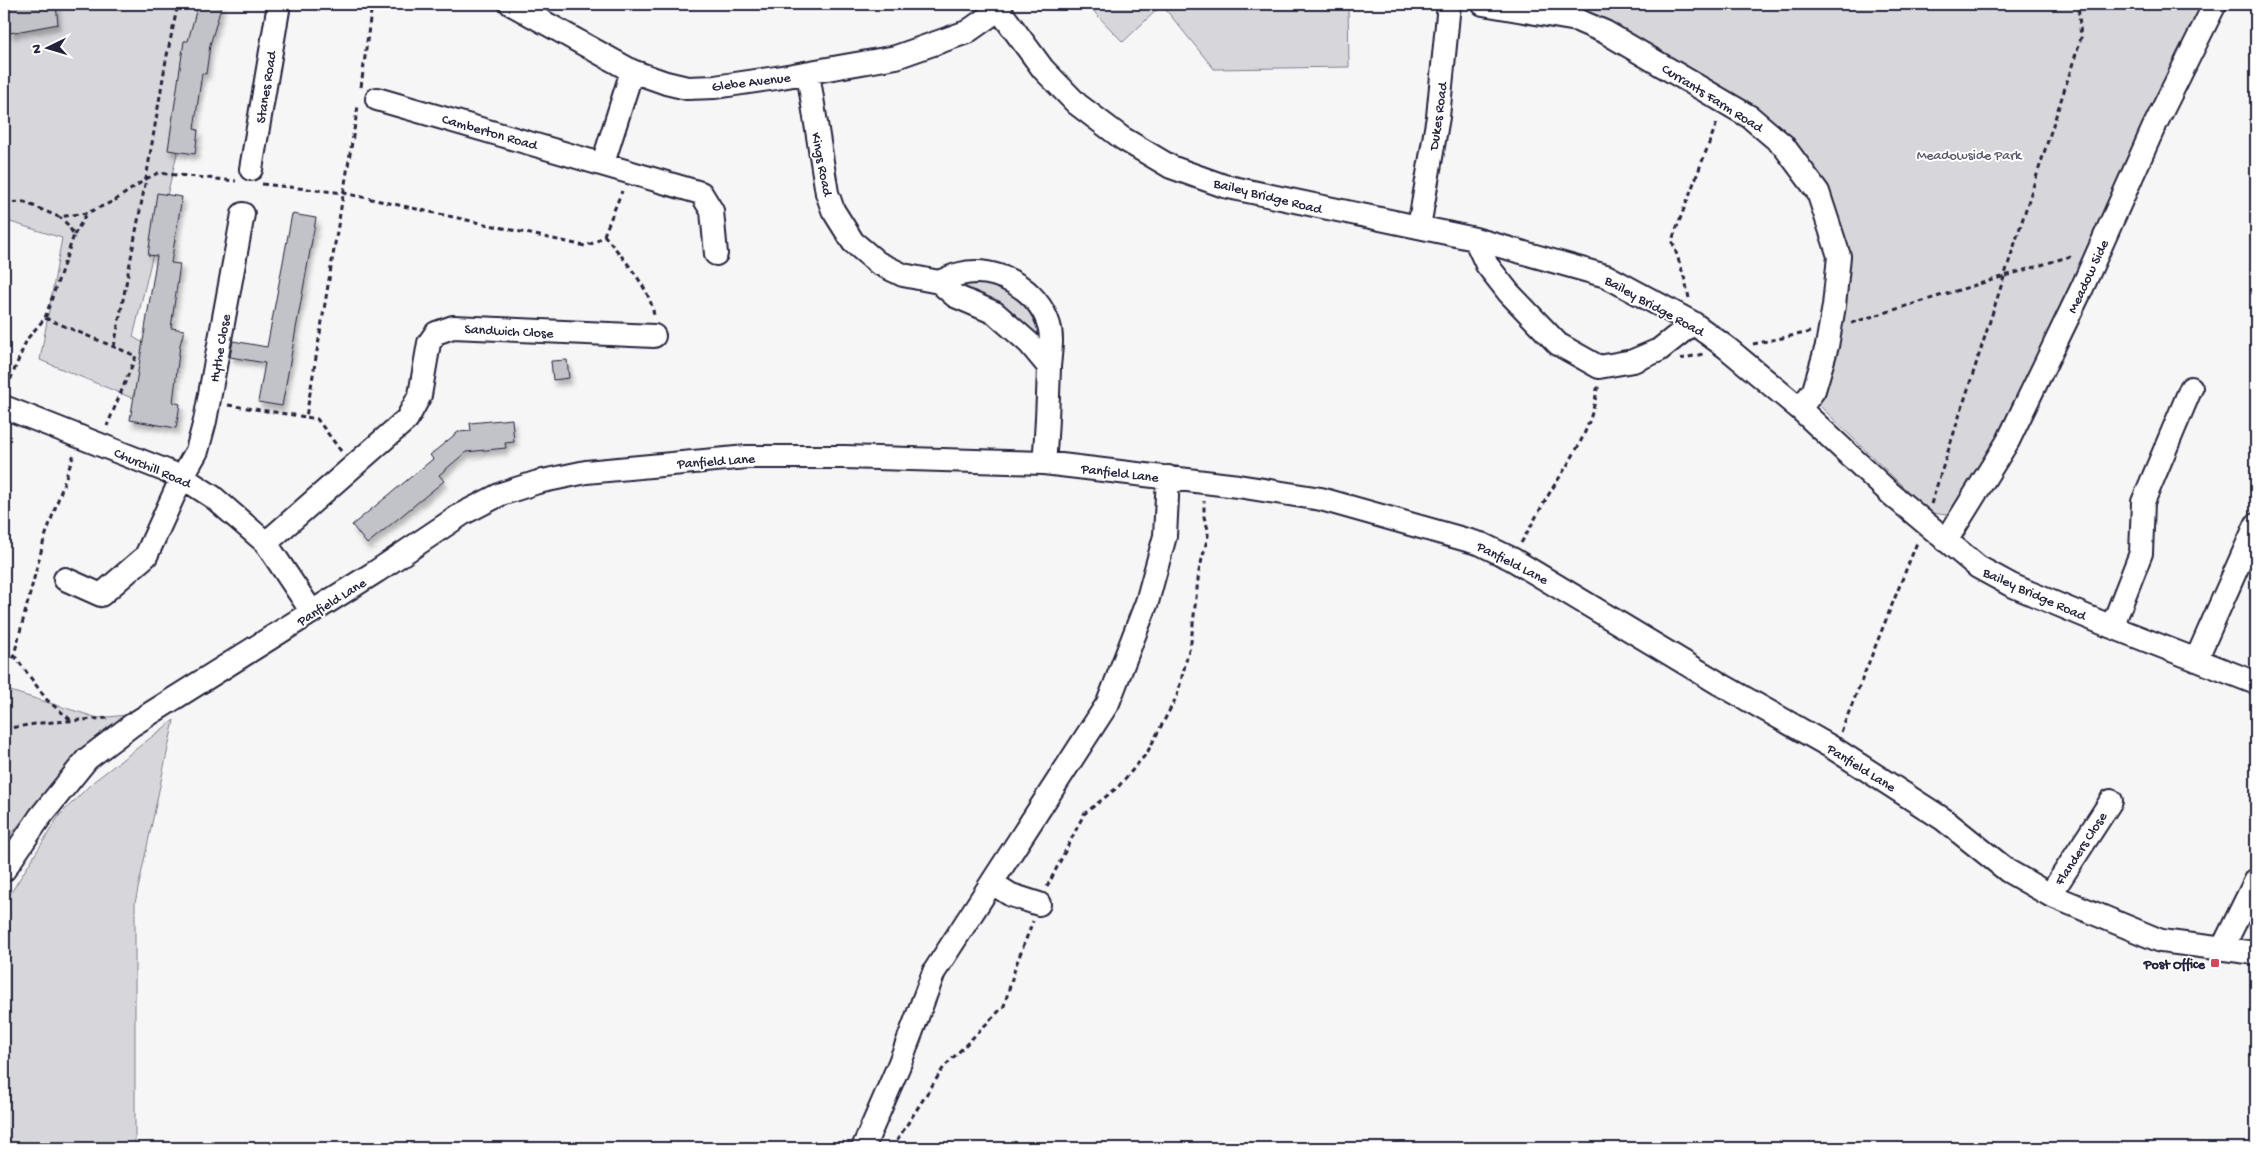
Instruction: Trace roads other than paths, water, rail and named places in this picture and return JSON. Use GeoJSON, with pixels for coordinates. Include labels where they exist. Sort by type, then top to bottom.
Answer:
{"type":"FeatureCollection","features":[{"type":"Feature","properties":{"kind":"street","name":"Stanes Road"},"geometry":{"type":"LineString","coordinates":[[250,176],[279,4]]}},
{"type":"Feature","properties":{"kind":"street","name":"Glebe Avenue"},"geometry":{"type":"LineString","coordinates":[[511,4],[542,12],[632,71],[687,88],[715,87],[896,57],[967,32],[997,7]]}},
{"type":"Feature","properties":{"kind":"street","name":"Dukes Road"},"geometry":{"type":"LineString","coordinates":[[1419,227],[1438,117],[1450,4]]}},
{"type":"Feature","properties":{"kind":"street","name":"Currants Farm Road"},"geometry":{"type":"LineString","coordinates":[[1483,4],[1577,20],[1605,32],[1750,117],[1784,145],[1818,192],[1839,256],[1834,306],[1827,346],[1814,390],[1800,409]]}},
{"type":"Feature","properties":{"kind":"street","name":"Meadow Side"},"geometry":{"type":"LineString","coordinates":[[1946,541],[2008,441],[2082,288],[2153,129],[2215,4]]}},
{"type":"Feature","properties":{"kind":"street","name":"Bailey Bridge Road"},"geometry":{"type":"LineString","coordinates":[[997,7],[1043,69],[1077,104],[1122,138],[1171,167],[1224,186],[1476,239],[1606,276],[1693,324],[1742,360],[1800,409],[1925,523],[1978,567],[2011,585],[2256,683]]}},
{"type":"Feature","properties":{"kind":"street"},"geometry":{"type":"LineString","coordinates":[[603,163],[632,71]]}},
{"type":"Feature","properties":{"kind":"street","name":"Kings Road"},"geometry":{"type":"LineString","coordinates":[[808,73],[827,193],[842,226],[853,242],[878,263],[903,275],[939,282],[955,296],[995,313],[1029,343],[1049,368]]}},
{"type":"Feature","properties":{"kind":"street","name":"Camberton Road"},"geometry":{"type":"LineString","coordinates":[[365,97],[603,163],[701,193],[712,211],[716,254]]}},
{"type":"Feature","properties":{"kind":"street","name":"Hythe Close"},"geometry":{"type":"LineString","coordinates":[[65,580],[101,595],[146,556],[182,477],[197,451],[210,402],[243,214]]}},
{"type":"Feature","properties":{"kind":"street"},"geometry":{"type":"LineString","coordinates":[[1476,239],[1487,265],[1509,293],[1558,344],[1599,367],[1633,360],[1659,350],[1693,324]]}},
{"type":"Feature","properties":{"kind":"street","name":"Kings Road"},"geometry":{"type":"LineString","coordinates":[[939,282],[960,274],[992,274],[1009,280],[1026,290],[1039,306],[1049,324],[1051,345],[1044,463]]}},
{"type":"Feature","properties":{"kind":"street","name":"Sandwich Close"},"geometry":{"type":"LineString","coordinates":[[266,543],[398,428],[413,409],[420,395],[429,343],[436,333],[453,327],[654,336]]}},
{"type":"Feature","properties":{"kind":"street"},"geometry":{"type":"LineString","coordinates":[[2112,627],[2141,553],[2143,502],[2191,388]]}},
{"type":"Feature","properties":{"kind":"street","name":"Churchill Road"},"geometry":{"type":"LineString","coordinates":[[4,405],[182,477],[214,497],[266,543],[312,612]]}},
{"type":"Feature","properties":{"kind":"street","name":"Panfield Lane"},"geometry":{"type":"LineString","coordinates":[[4,870],[40,817],[87,759],[132,725],[312,612],[462,514],[501,494],[538,482],[586,472],[747,457],[846,457],[1044,463],[1203,481],[1321,499],[1481,544],[1512,559],[1720,684],[1833,748],[1943,819],[2008,871],[2050,895],[2161,941],[2256,953]]}},
{"type":"Feature","properties":{"kind":"street"},"geometry":{"type":"LineString","coordinates":[[863,1148],[899,1064],[934,972],[1108,703],[1147,602],[1165,536],[1168,477]]}},
{"type":"Feature","properties":{"kind":"street"},"geometry":{"type":"LineString","coordinates":[[2196,660],[2256,525]]}},
{"type":"Feature","properties":{"kind":"street","name":"Flanders Close"},"geometry":{"type":"LineString","coordinates":[[2050,895],[2111,801]]}},
{"type":"Feature","properties":{"kind":"street"},"geometry":{"type":"LineString","coordinates":[[2222,949],[2256,880]]}},
{"type":"Feature","properties":{"kind":"street"},"geometry":{"type":"LineString","coordinates":[[992,883],[1012,895],[1039,904]]}},
{"type":"Feature","properties":{"kind":"place","name":"Post Office"},"geometry":{"type":"Point","coordinates":[2215,963]}},
{"type":"Feature","properties":{"kind":"park label","name":"Meadowside Park"},"geometry":{"type":"Point","coordinates":[1969,154]}}]}
